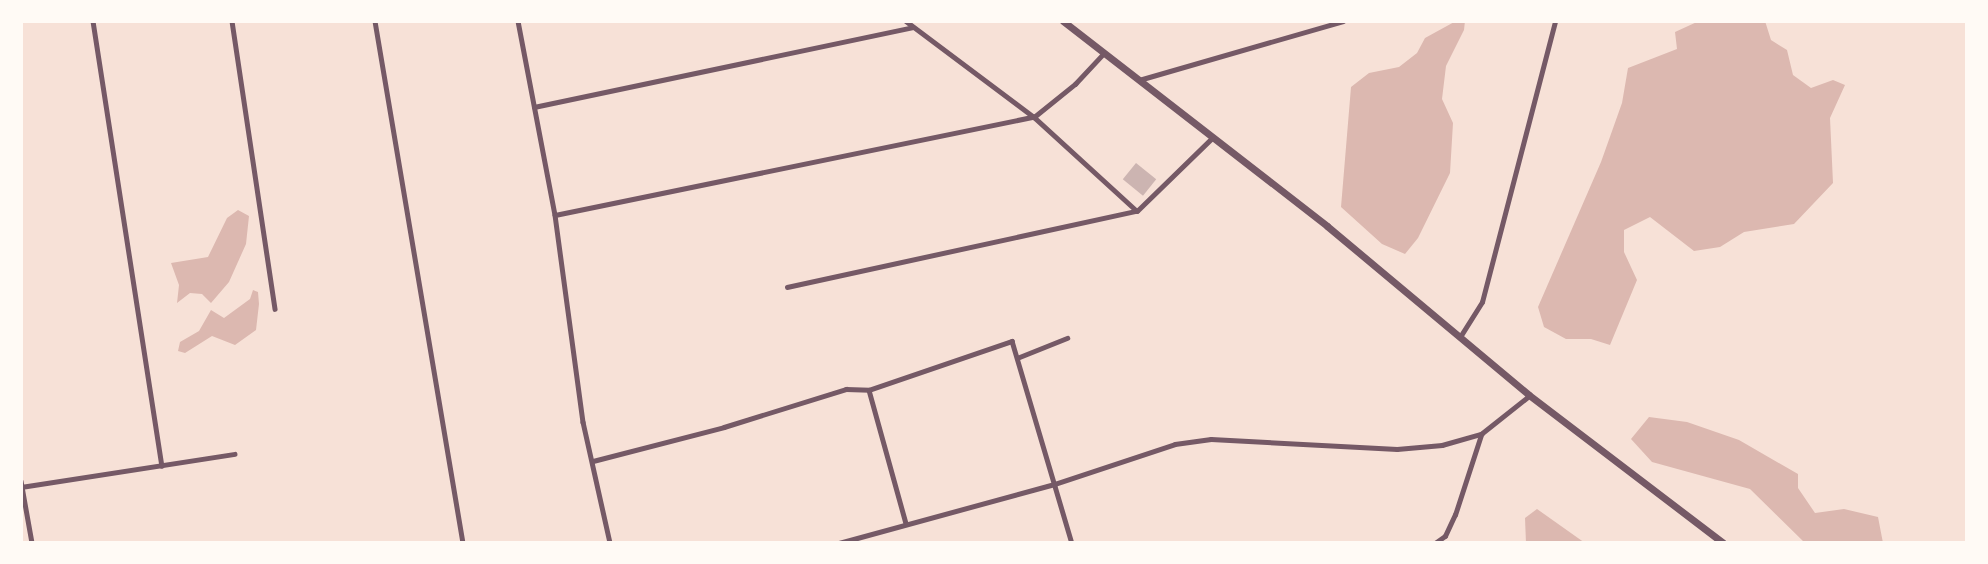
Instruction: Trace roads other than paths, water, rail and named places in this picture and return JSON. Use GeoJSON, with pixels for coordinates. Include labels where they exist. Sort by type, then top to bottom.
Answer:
{"type":"FeatureCollection","features":[{"type":"Feature","properties":{"kind":"street"},"geometry":{"type":"LineString","coordinates":[[1063,21],[1213,137],[1529,395],[1723,543]]}},
{"type":"Feature","properties":{"kind":"lane"},"geometry":{"type":"LineString","coordinates":[[93,21],[162,466]]}},
{"type":"Feature","properties":{"kind":"lane"},"geometry":{"type":"LineString","coordinates":[[232,21],[275,309]]}},
{"type":"Feature","properties":{"kind":"lane"},"geometry":{"type":"LineString","coordinates":[[375,21],[463,543]]}},
{"type":"Feature","properties":{"kind":"lane"},"geometry":{"type":"LineString","coordinates":[[518,21],[555,215],[583,422],[610,543]]}},
{"type":"Feature","properties":{"kind":"lane"},"geometry":{"type":"LineString","coordinates":[[905,21],[1034,117],[1137,211]]}},
{"type":"Feature","properties":{"kind":"lane"},"geometry":{"type":"LineString","coordinates":[[1139,80],[1343,21]]}},
{"type":"Feature","properties":{"kind":"lane"},"geometry":{"type":"LineString","coordinates":[[1459,338],[1482,302],[1555,21]]}},
{"type":"Feature","properties":{"kind":"lane"},"geometry":{"type":"LineString","coordinates":[[534,107],[913,27]]}},
{"type":"Feature","properties":{"kind":"lane"},"geometry":{"type":"LineString","coordinates":[[555,215],[1034,117],[1066,92],[1104,53]]}},
{"type":"Feature","properties":{"kind":"lane"},"geometry":{"type":"LineString","coordinates":[[787,287],[1137,211],[1213,137]]}},
{"type":"Feature","properties":{"kind":"lane"},"geometry":{"type":"LineString","coordinates":[[1017,358],[1068,338]]}},
{"type":"Feature","properties":{"kind":"lane"},"geometry":{"type":"LineString","coordinates":[[593,461],[724,428],[846,389],[869,390],[1012,341],[1072,543]]}},
{"type":"Feature","properties":{"kind":"lane"},"geometry":{"type":"LineString","coordinates":[[869,390],[906,523]]}},
{"type":"Feature","properties":{"kind":"lane"},"geometry":{"type":"LineString","coordinates":[[839,543],[1055,484],[1175,444],[1212,439],[1397,449],[1442,445],[1481,434],[1529,395]]}},
{"type":"Feature","properties":{"kind":"lane"},"geometry":{"type":"LineString","coordinates":[[1441,543],[1481,434]]}},
{"type":"Feature","properties":{"kind":"lane"},"geometry":{"type":"LineString","coordinates":[[21,487],[234,454]]}},
{"type":"Feature","properties":{"kind":"lane"},"geometry":{"type":"LineString","coordinates":[[21,481],[32,543]]}},
{"type":"Feature","properties":{"kind":"lane"},"geometry":{"type":"LineString","coordinates":[[1435,543],[1445,536]]}}]}
